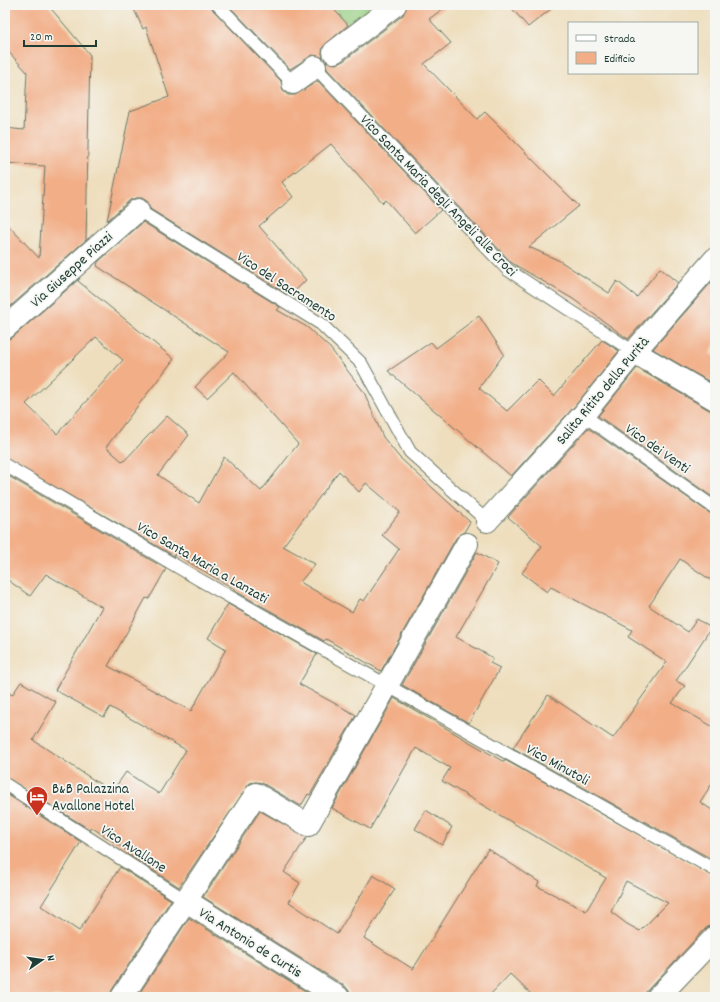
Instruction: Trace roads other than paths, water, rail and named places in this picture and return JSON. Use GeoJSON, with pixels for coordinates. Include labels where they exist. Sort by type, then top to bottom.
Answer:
{"type":"FeatureCollection","features":[{"type":"Feature","properties":{"kind":"street"},"geometry":{"type":"LineString","coordinates":[[334,52],[395,5]]}},
{"type":"Feature","properties":{"kind":"street"},"geometry":{"type":"LineString","coordinates":[[293,83],[315,66]]}},
{"type":"Feature","properties":{"kind":"street","name":"Via Giuseppe Piazzi"},"geometry":{"type":"LineString","coordinates":[[5,328],[138,210]]}},
{"type":"Feature","properties":{"kind":"street","name":"Salita Ritito della Purità"},"geometry":{"type":"LineString","coordinates":[[487,521],[583,415],[634,352],[715,259]]}},
{"type":"Feature","properties":{"kind":"street","name":"Vico Santa Maria degli Angeli alle Croci"},"geometry":{"type":"LineString","coordinates":[[634,352],[715,399]]}},
{"type":"Feature","properties":{"kind":"street"},"geometry":{"type":"LineString","coordinates":[[122,997],[256,794],[308,824],[467,544]]}},
{"type":"Feature","properties":{"kind":"street","name":"Via Antonio de Curtis"},"geometry":{"type":"LineString","coordinates":[[185,900],[338,997]]}},
{"type":"Feature","properties":{"kind":"street"},"geometry":{"type":"LineString","coordinates":[[658,997],[715,937]]}},
{"type":"Feature","properties":{"kind":"lane"},"geometry":{"type":"LineString","coordinates":[[218,5],[293,83]]}},
{"type":"Feature","properties":{"kind":"lane","name":"Vico Santa Maria degli Angeli alle Croci"},"geometry":{"type":"LineString","coordinates":[[315,66],[508,270],[634,352]]}},
{"type":"Feature","properties":{"kind":"lane","name":"Vico del Sacramento"},"geometry":{"type":"LineString","coordinates":[[138,210],[321,324],[361,363],[410,452],[487,521]]}},
{"type":"Feature","properties":{"kind":"lane","name":"Vico dei Venti"},"geometry":{"type":"LineString","coordinates":[[583,415],[715,508]]}},
{"type":"Feature","properties":{"kind":"lane","name":"Vico Santa Maria a Lanzati"},"geometry":{"type":"LineString","coordinates":[[5,465],[200,580],[386,686]]}},
{"type":"Feature","properties":{"kind":"lane","name":"Vico Minutoli"},"geometry":{"type":"LineString","coordinates":[[386,686],[715,870]]}},
{"type":"Feature","properties":{"kind":"lane","name":"Vico Avallone"},"geometry":{"type":"LineString","coordinates":[[5,784],[185,900]]}},
{"type":"Feature","properties":{"kind":"place","name":"B&B Palazzina Avallone Hotel"},"geometry":{"type":"Point","coordinates":[37,816]}}]}
